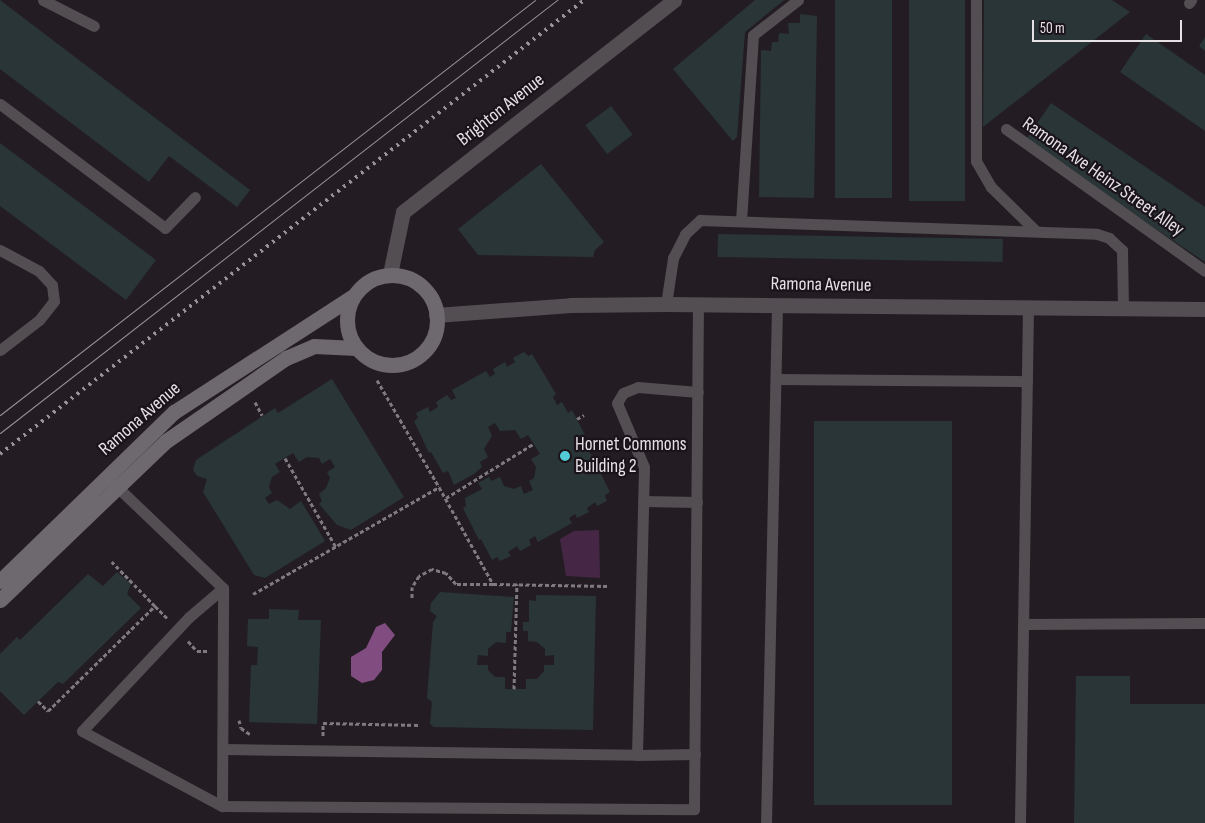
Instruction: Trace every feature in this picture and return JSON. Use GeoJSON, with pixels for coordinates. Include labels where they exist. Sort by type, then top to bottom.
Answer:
{"type":"FeatureCollection","features":[{"type":"Feature","properties":{"kind":"main road","name":"Ramona Avenue"},"geometry":{"type":"LineString","coordinates":[[0,600],[174,412],[352,297],[375,277],[390,274]]}},
{"type":"Feature","properties":{"kind":"main road"},"geometry":{"type":"LineString","coordinates":[[352,297],[346,326],[356,348],[371,361],[386,365],[414,360],[434,337],[436,315],[429,294],[418,283],[390,274]]}},
{"type":"Feature","properties":{"kind":"main road","name":"Ramona Avenue"},"geometry":{"type":"LineString","coordinates":[[0,580],[111,482],[166,441],[286,358],[314,346],[356,348]]}},
{"type":"Feature","properties":{"kind":"street","name":"Brighton Avenue"},"geometry":{"type":"LineString","coordinates":[[390,274],[403,212],[674,0]]}},
{"type":"Feature","properties":{"kind":"street","name":"Ramona Avenue"},"geometry":{"type":"LineString","coordinates":[[436,315],[571,305],[666,304],[1205,309]]}},
{"type":"Feature","properties":{"kind":"lane"},"geometry":{"type":"LineString","coordinates":[[43,0],[94,26]]}},
{"type":"Feature","properties":{"kind":"lane"},"geometry":{"type":"LineString","coordinates":[[741,221],[753,35],[798,0]]}},
{"type":"Feature","properties":{"kind":"lane"},"geometry":{"type":"LineString","coordinates":[[976,0],[976,162],[991,187],[1036,231]]}},
{"type":"Feature","properties":{"kind":"lane"},"geometry":{"type":"LineString","coordinates":[[0,104],[165,228],[195,197]]}},
{"type":"Feature","properties":{"kind":"lane","name":"Ramona Ave Heinz Street Alley"},"geometry":{"type":"LineString","coordinates":[[1006,129],[1205,272]]}},
{"type":"Feature","properties":{"kind":"lane"},"geometry":{"type":"LineString","coordinates":[[666,304],[673,258],[685,234],[700,220],[1097,234],[1109,238],[1122,250],[1123,308]]}},
{"type":"Feature","properties":{"kind":"lane"},"geometry":{"type":"LineString","coordinates":[[0,250],[39,271],[52,285],[54,301],[39,320],[0,350]]}},
{"type":"Feature","properties":{"kind":"lane"},"geometry":{"type":"LineString","coordinates":[[223,588],[189,616],[82,730],[222,806],[694,809],[698,304]]}},
{"type":"Feature","properties":{"kind":"lane"},"geometry":{"type":"LineString","coordinates":[[766,823],[777,305]]}},
{"type":"Feature","properties":{"kind":"lane"},"geometry":{"type":"LineString","coordinates":[[1020,823],[1028,307]]}},
{"type":"Feature","properties":{"kind":"lane"},"geometry":{"type":"LineString","coordinates":[[776,379],[1027,381]]}},
{"type":"Feature","properties":{"kind":"lane"},"geometry":{"type":"LineString","coordinates":[[637,755],[644,467],[617,403],[623,393],[638,387],[698,392]]}},
{"type":"Feature","properties":{"kind":"lane"},"geometry":{"type":"LineString","coordinates":[[111,482],[223,588],[225,749],[222,806]]}},
{"type":"Feature","properties":{"kind":"lane"},"geometry":{"type":"LineString","coordinates":[[643,501],[697,502]]}},
{"type":"Feature","properties":{"kind":"lane"},"geometry":{"type":"LineString","coordinates":[[1024,624],[1205,623]]}},
{"type":"Feature","properties":{"kind":"lane"},"geometry":{"type":"LineString","coordinates":[[225,749],[637,755],[695,754]]}},
{"type":"Feature","properties":{"kind":"path"},"geometry":{"type":"LineString","coordinates":[[377,380],[440,487],[493,584]]}},
{"type":"Feature","properties":{"kind":"path"},"geometry":{"type":"LineString","coordinates":[[255,402],[262,415]]}},
{"type":"Feature","properties":{"kind":"path"},"geometry":{"type":"LineString","coordinates":[[577,419],[584,415]]}},
{"type":"Feature","properties":{"kind":"path"},"geometry":{"type":"LineString","coordinates":[[446,498],[534,444]]}},
{"type":"Feature","properties":{"kind":"path"},"geometry":{"type":"LineString","coordinates":[[285,458],[336,547]]}},
{"type":"Feature","properties":{"kind":"path"},"geometry":{"type":"LineString","coordinates":[[253,594],[440,487]]}},
{"type":"Feature","properties":{"kind":"path"},"geometry":{"type":"LineString","coordinates":[[112,562],[167,619]]}},
{"type":"Feature","properties":{"kind":"path"},"geometry":{"type":"LineString","coordinates":[[412,598],[412,587],[419,576],[432,569],[446,573],[456,584],[608,586]]}},
{"type":"Feature","properties":{"kind":"path"},"geometry":{"type":"LineString","coordinates":[[514,689],[517,584]]}},
{"type":"Feature","properties":{"kind":"path"},"geometry":{"type":"LineString","coordinates":[[38,701],[48,711],[155,606]]}},
{"type":"Feature","properties":{"kind":"path"},"geometry":{"type":"LineString","coordinates":[[183,636],[197,651],[213,652]]}},
{"type":"Feature","properties":{"kind":"path"},"geometry":{"type":"LineString","coordinates":[[238,718],[241,728],[253,736]]}},
{"type":"Feature","properties":{"kind":"path"},"geometry":{"type":"LineString","coordinates":[[323,740],[323,723],[420,725]]}},
{"type":"Feature","properties":{"kind":"shaded area"},"geometry":{"type":"Polygon","coordinates":[[[599,530],[600,578],[566,576],[560,539],[574,531],[599,530]]]}},
{"type":"Feature","properties":{"kind":"shaded area"},"geometry":{"type":"Polygon","coordinates":[[[385,623],[395,635],[382,652],[382,670],[374,680],[362,683],[351,676],[351,657],[366,648],[376,627],[385,623]]]}},
{"type":"Feature","properties":{"kind":"building"},"geometry":{"type":"Polygon","coordinates":[[[0,0],[250,190],[237,207],[169,156],[149,182],[0,69],[0,0]]]}},
{"type":"Feature","properties":{"kind":"building"},"geometry":{"type":"Polygon","coordinates":[[[755,0],[784,0],[745,32],[737,137],[733,141],[673,69],[755,0]]]}},
{"type":"Feature","properties":{"kind":"building"},"geometry":{"type":"Polygon","coordinates":[[[835,0],[892,0],[892,198],[835,198],[835,0]]]}},
{"type":"Feature","properties":{"kind":"building"},"geometry":{"type":"Polygon","coordinates":[[[909,0],[965,0],[965,201],[909,201],[909,0]]]}},
{"type":"Feature","properties":{"kind":"building"},"geometry":{"type":"Polygon","coordinates":[[[984,0],[1112,0],[1130,12],[983,127],[984,0]]]}},
{"type":"Feature","properties":{"kind":"building"},"geometry":{"type":"Polygon","coordinates":[[[800,14],[817,16],[814,198],[759,197],[761,50],[771,51],[772,42],[778,42],[779,33],[789,34],[788,23],[800,23],[800,14]]]}},
{"type":"Feature","properties":{"kind":"building"},"geometry":{"type":"Polygon","coordinates":[[[1146,34],[1205,75],[1205,131],[1120,72],[1146,34]]]}},
{"type":"Feature","properties":{"kind":"building"},"geometry":{"type":"Polygon","coordinates":[[[1205,37],[1205,51],[1199,46],[1205,37]]]}},
{"type":"Feature","properties":{"kind":"building"},"geometry":{"type":"Polygon","coordinates":[[[1051,103],[1205,207],[1205,262],[1025,141],[1051,103]]]}},
{"type":"Feature","properties":{"kind":"building"},"geometry":{"type":"Polygon","coordinates":[[[611,106],[633,135],[607,154],[585,125],[611,106]]]}},
{"type":"Feature","properties":{"kind":"building"},"geometry":{"type":"Polygon","coordinates":[[[0,143],[156,260],[126,300],[0,206],[0,143]]]}},
{"type":"Feature","properties":{"kind":"building"},"geometry":{"type":"Polygon","coordinates":[[[541,164],[604,242],[595,250],[593,257],[478,255],[458,229],[541,164]]]}},
{"type":"Feature","properties":{"kind":"building"},"geometry":{"type":"Polygon","coordinates":[[[718,234],[1003,239],[1003,262],[718,257],[718,234]]]}},
{"type":"Feature","properties":{"kind":"building","name":"Hornet Commons Building 2"},"geometry":{"type":"Polygon","coordinates":[[[524,352],[528,356],[532,354],[556,394],[553,397],[557,405],[562,402],[568,413],[572,410],[585,435],[578,440],[579,445],[584,441],[610,492],[605,495],[607,501],[597,506],[595,502],[587,508],[589,512],[577,518],[575,514],[569,518],[572,523],[538,542],[535,536],[529,540],[531,545],[520,551],[517,546],[508,552],[511,556],[500,561],[497,557],[492,560],[481,539],[479,540],[463,508],[466,506],[465,498],[482,489],[478,483],[489,477],[491,481],[500,477],[504,486],[514,489],[521,486],[524,494],[533,490],[529,481],[534,478],[536,467],[531,459],[540,454],[528,435],[521,439],[515,430],[500,431],[495,423],[488,427],[492,436],[484,449],[488,457],[480,462],[482,467],[474,474],[454,485],[448,471],[443,473],[431,452],[429,453],[414,421],[418,418],[416,413],[428,407],[430,412],[438,407],[436,402],[447,395],[451,400],[456,398],[452,390],[486,371],[490,377],[495,374],[493,369],[505,362],[507,367],[515,362],[513,358],[524,352]]]}},
{"type":"Feature","properties":{"kind":"building"},"geometry":{"type":"Polygon","coordinates":[[[332,379],[404,497],[351,530],[337,525],[319,504],[322,501],[319,494],[326,488],[330,478],[327,472],[335,467],[330,459],[322,464],[319,458],[307,457],[299,462],[293,453],[275,464],[280,472],[272,477],[269,487],[272,493],[265,498],[269,504],[277,500],[290,509],[301,501],[325,541],[265,578],[254,575],[203,492],[207,479],[197,476],[193,470],[196,460],[275,408],[278,413],[332,379]]]}},
{"type":"Feature","properties":{"kind":"building"},"geometry":{"type":"Polygon","coordinates":[[[814,421],[952,421],[952,805],[814,805],[814,421]]]}},
{"type":"Feature","properties":{"kind":"building"},"geometry":{"type":"Polygon","coordinates":[[[117,572],[131,584],[127,594],[141,608],[63,684],[58,682],[24,715],[0,691],[0,654],[17,637],[20,640],[88,574],[103,586],[117,572]]]}},
{"type":"Feature","properties":{"kind":"building"},"geometry":{"type":"Polygon","coordinates":[[[440,592],[514,597],[511,632],[506,632],[506,643],[496,642],[488,649],[488,656],[478,655],[477,665],[488,665],[488,670],[495,677],[505,677],[505,689],[526,689],[526,679],[537,679],[544,671],[544,665],[554,665],[554,655],[545,656],[545,649],[537,642],[528,641],[528,631],[523,631],[523,622],[529,622],[529,600],[536,601],[536,595],[596,596],[593,730],[434,727],[430,724],[432,702],[427,698],[433,622],[437,616],[430,611],[431,603],[440,592]]]}},
{"type":"Feature","properties":{"kind":"building"},"geometry":{"type":"Polygon","coordinates":[[[269,609],[299,610],[298,620],[321,620],[317,724],[249,722],[251,665],[257,665],[258,647],[247,646],[248,619],[269,619],[269,609]]]}},
{"type":"Feature","properties":{"kind":"building"},"geometry":{"type":"Polygon","coordinates":[[[1076,676],[1130,676],[1130,704],[1205,704],[1205,823],[1074,823],[1076,676]]]}},
{"type":"Feature","properties":{"kind":"tram line"},"geometry":{"type":"LineString","coordinates":[[0,415],[535,0]]}},
{"type":"Feature","properties":{"kind":"tram line"},"geometry":{"type":"LineString","coordinates":[[0,433],[557,0]]}},
{"type":"Feature","properties":{"kind":"railway"},"geometry":{"type":"LineString","coordinates":[[0,454],[584,0]]}},
{"type":"Feature","properties":{"kind":"place","name":"Hornet Commons Building 2"},"geometry":{"type":"Point","coordinates":[565,456]}}]}
